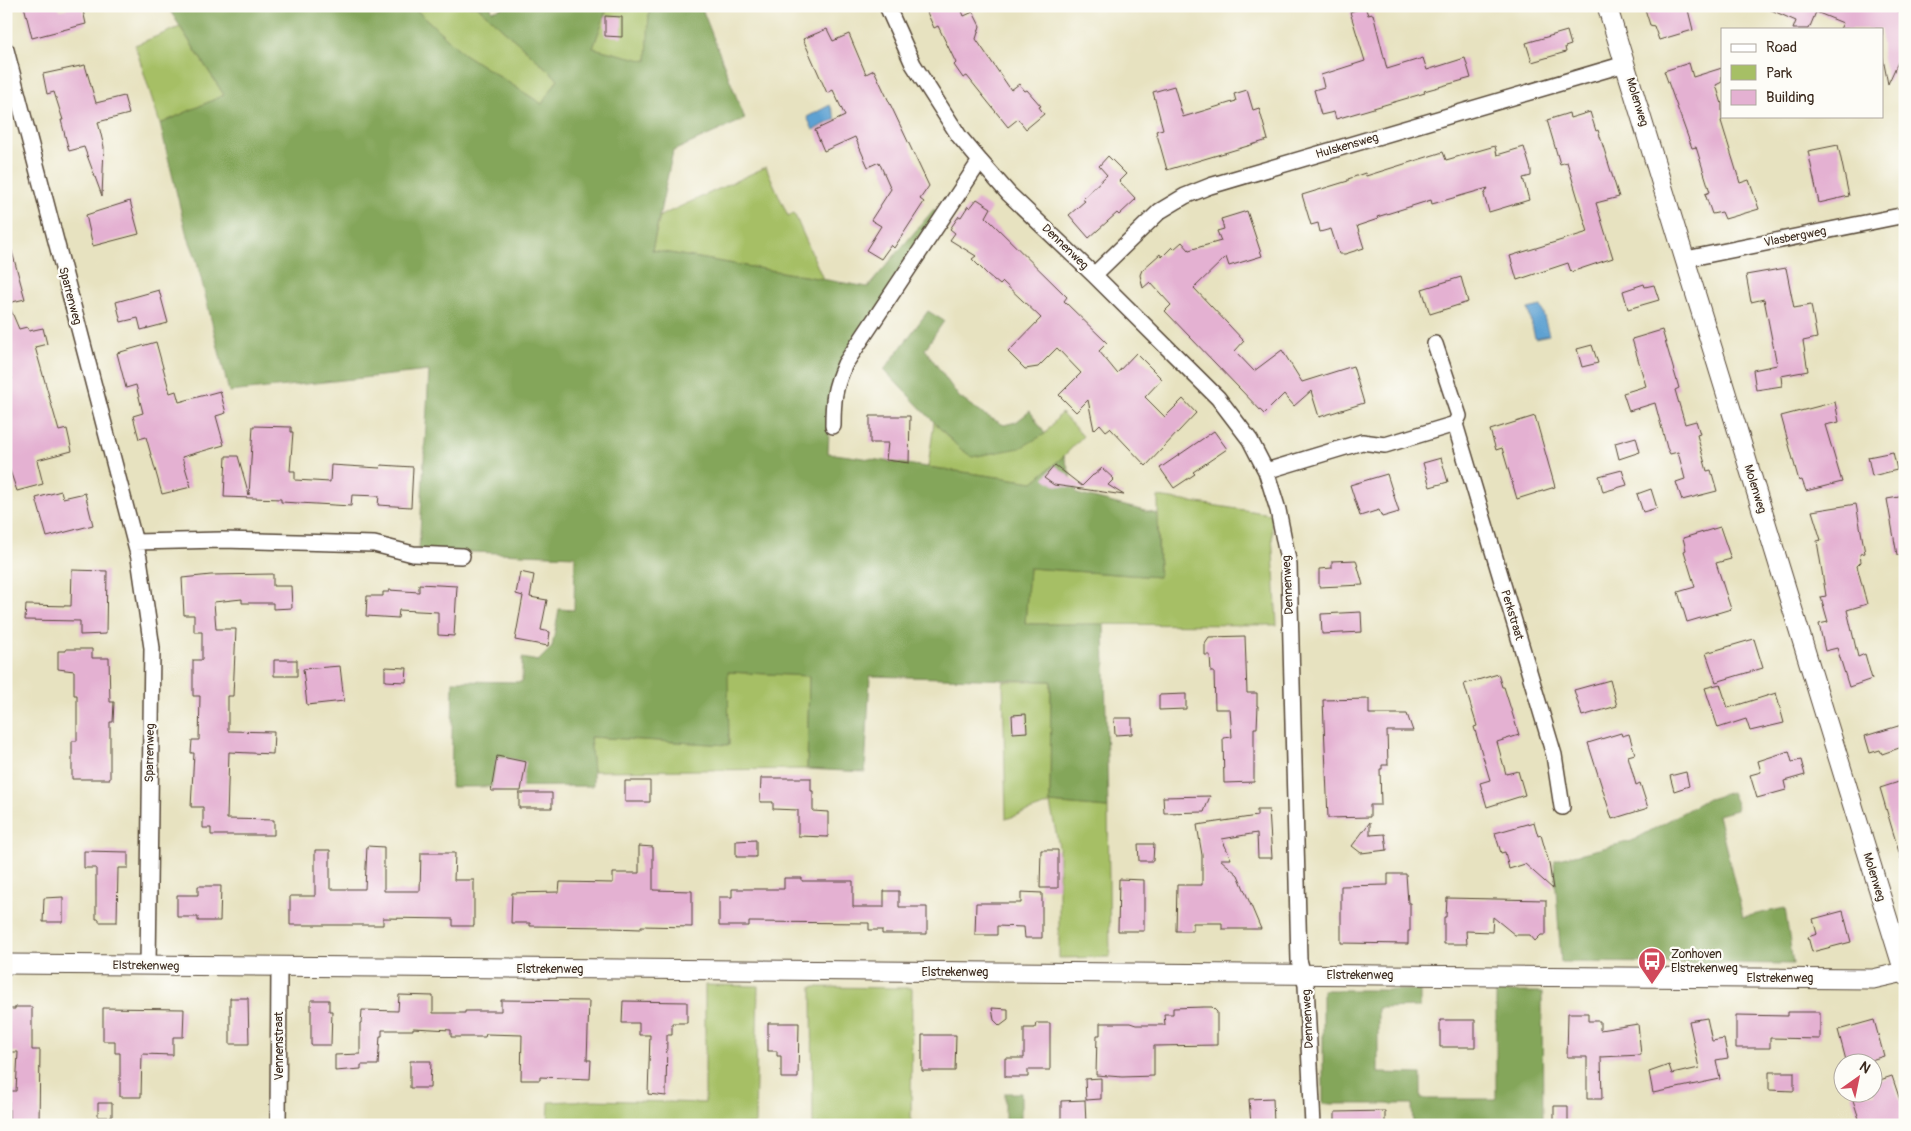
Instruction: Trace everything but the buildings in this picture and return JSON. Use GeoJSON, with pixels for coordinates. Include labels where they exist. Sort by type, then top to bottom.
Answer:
{"type":"FeatureCollection","features":[{"type":"Feature","properties":{"kind":"street","name":"Dennenweg"},"geometry":{"type":"LineString","coordinates":[[887,6],[913,64],[959,136],[1009,194],[1218,398],[1250,440],[1266,471],[1278,510],[1289,565],[1299,950],[1300,964],[1306,985],[1313,1125]]}},
{"type":"Feature","properties":{"kind":"street","name":"Molenweg"},"geometry":{"type":"LineString","coordinates":[[1607,6],[1904,974]]}},
{"type":"Feature","properties":{"kind":"street","name":"Sparrenweg"},"geometry":{"type":"LineString","coordinates":[[6,50],[139,558],[152,648],[148,966]]}},
{"type":"Feature","properties":{"kind":"street","name":"Hulskensweg"},"geometry":{"type":"LineString","coordinates":[[1094,275],[1160,211],[1210,186],[1625,64]]}},
{"type":"Feature","properties":{"kind":"street"},"geometry":{"type":"LineString","coordinates":[[832,426],[836,383],[845,364],[980,161]]}},
{"type":"Feature","properties":{"kind":"street","name":"Vlasbergweg"},"geometry":{"type":"LineString","coordinates":[[1686,259],[1905,215]]}},
{"type":"Feature","properties":{"kind":"street","name":"Perkstraat"},"geometry":{"type":"LineString","coordinates":[[1435,344],[1459,416],[1455,424],[1554,754],[1562,807]]}},
{"type":"Feature","properties":{"kind":"street"},"geometry":{"type":"LineString","coordinates":[[1266,471],[1362,442],[1385,445],[1455,424]]}},
{"type":"Feature","properties":{"kind":"street"},"geometry":{"type":"LineString","coordinates":[[135,542],[222,540],[374,544],[414,554],[462,556]]}},
{"type":"Feature","properties":{"kind":"street","name":"Elstrekenweg"},"geometry":{"type":"LineString","coordinates":[[6,964],[1873,979],[1904,974]]}},
{"type":"Feature","properties":{"kind":"street","name":"Vennenstraat"},"geometry":{"type":"LineString","coordinates":[[278,1125],[279,967]]}},
{"type":"Feature","properties":{"kind":"green space"},"geometry":{"type":"Polygon","coordinates":[[[167,6],[412,6],[464,54],[542,104],[558,79],[477,6],[491,6],[492,11],[509,6],[608,6],[593,48],[647,61],[649,11],[701,6],[745,119],[673,151],[652,250],[868,287],[934,209],[940,214],[844,362],[830,412],[828,453],[1033,482],[1064,456],[1077,494],[1157,514],[1159,577],[1029,568],[1025,624],[1104,624],[1108,808],[1050,803],[1051,681],[870,676],[865,772],[807,769],[809,676],[728,672],[729,745],[590,737],[593,786],[451,787],[453,681],[522,682],[522,658],[538,661],[552,647],[559,609],[574,610],[575,556],[419,550],[429,371],[229,392],[196,258],[186,232],[160,124],[224,95],[167,6]]]}},
{"type":"Feature","properties":{"kind":"green space"},"geometry":{"type":"Polygon","coordinates":[[[412,6],[477,6],[558,79],[542,104],[464,54],[412,6]]]}},
{"type":"Feature","properties":{"kind":"green space"},"geometry":{"type":"Polygon","coordinates":[[[608,6],[687,6],[649,11],[648,62],[593,48],[608,6]]]}},
{"type":"Feature","properties":{"kind":"green space"},"geometry":{"type":"Polygon","coordinates":[[[180,27],[224,95],[160,124],[135,45],[180,27]]]}},
{"type":"Feature","properties":{"kind":"green space"},"geometry":{"type":"Polygon","coordinates":[[[766,167],[788,216],[794,213],[823,279],[652,250],[660,216],[766,167]]]}},
{"type":"Feature","properties":{"kind":"green space"},"geometry":{"type":"Polygon","coordinates":[[[928,311],[944,321],[925,349],[959,397],[983,414],[1004,425],[1016,422],[1030,411],[1045,434],[1020,448],[972,457],[958,447],[884,370],[928,311]]]}},
{"type":"Feature","properties":{"kind":"green space"},"geometry":{"type":"Polygon","coordinates":[[[1061,413],[1083,436],[1064,456],[1033,482],[928,467],[934,422],[958,447],[1045,434],[1061,413]]]}},
{"type":"Feature","properties":{"kind":"green space"},"geometry":{"type":"Polygon","coordinates":[[[1158,497],[1271,514],[1277,625],[1025,624],[1029,568],[1159,577],[1158,497]]]}},
{"type":"Feature","properties":{"kind":"green space"},"geometry":{"type":"Polygon","coordinates":[[[727,672],[809,676],[807,769],[593,771],[590,737],[729,745],[727,672]]]}},
{"type":"Feature","properties":{"kind":"green space"},"geometry":{"type":"Polygon","coordinates":[[[1003,681],[1051,681],[1050,803],[1108,808],[1110,957],[1059,958],[1059,847],[1050,804],[1006,819],[1003,681]]]}},
{"type":"Feature","properties":{"kind":"green space"},"geometry":{"type":"Polygon","coordinates":[[[1731,792],[1737,806],[1736,810],[1718,815],[1743,917],[1785,908],[1793,964],[1561,962],[1554,860],[1632,841],[1705,800],[1731,792]]]}},
{"type":"Feature","properties":{"kind":"green space"},"geometry":{"type":"Polygon","coordinates":[[[705,985],[758,986],[755,1125],[548,1125],[549,1102],[595,1100],[705,1103],[705,985]]]}},
{"type":"Feature","properties":{"kind":"green space"},"geometry":{"type":"Polygon","coordinates":[[[812,987],[912,988],[911,1125],[813,1125],[812,987]]]}},
{"type":"Feature","properties":{"kind":"green space"},"geometry":{"type":"Polygon","coordinates":[[[1323,990],[1420,990],[1420,1007],[1378,1008],[1378,1073],[1421,1074],[1421,1099],[1496,1099],[1496,992],[1542,992],[1543,1125],[1413,1125],[1412,1104],[1323,1104],[1323,990]]]}},
{"type":"Feature","properties":{"kind":"green space"},"geometry":{"type":"Polygon","coordinates":[[[1005,1093],[1021,1093],[1021,1125],[1005,1125],[1005,1093]]]}},
{"type":"Feature","properties":{"kind":"water"},"geometry":{"type":"Polygon","coordinates":[[[830,105],[836,119],[813,130],[807,117],[830,105]]]}},
{"type":"Feature","properties":{"kind":"water"},"geometry":{"type":"Polygon","coordinates":[[[1541,306],[1549,335],[1535,338],[1528,309],[1541,306]]]}},
{"type":"Feature","properties":{"kind":"place","name":"Zonhoven Elstrekenweg"},"geometry":{"type":"Point","coordinates":[1652,985]}}]}
